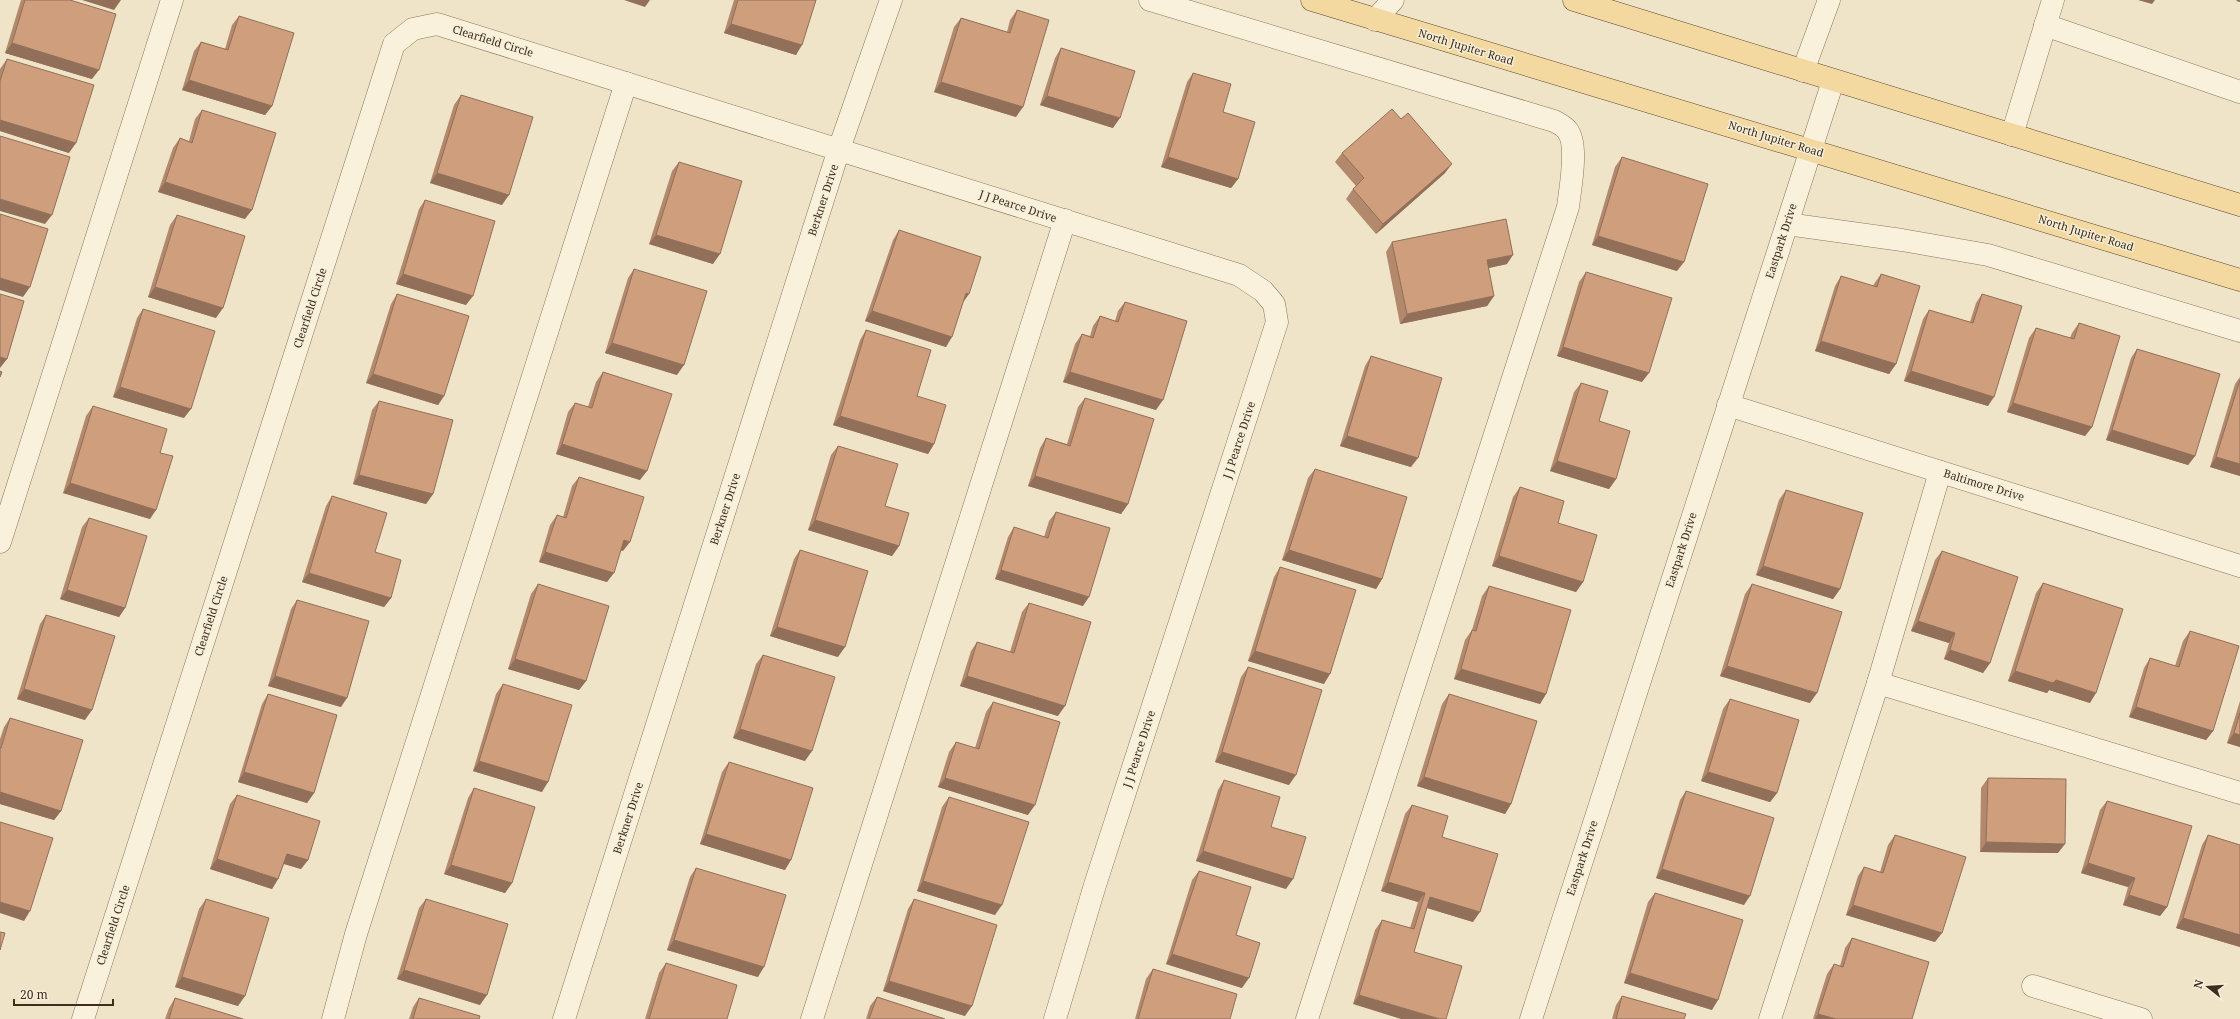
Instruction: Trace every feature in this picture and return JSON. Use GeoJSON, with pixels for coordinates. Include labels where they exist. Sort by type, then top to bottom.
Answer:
{"type":"FeatureCollection","features":[{"type":"Feature","properties":{"kind":"main road","name":"North Jupiter Road"},"geometry":{"type":"LineString","coordinates":[[1312,0],[1376,10],[1811,150],[2240,280]]}},
{"type":"Feature","properties":{"kind":"main road"},"geometry":{"type":"LineString","coordinates":[[1574,0],[1833,81],[2240,205]]}},
{"type":"Feature","properties":{"kind":"street"},"geometry":{"type":"LineString","coordinates":[[0,542],[172,0]]}},
{"type":"Feature","properties":{"kind":"street","name":"Berkner Drive"},"geometry":{"type":"LineString","coordinates":[[564,1019],[840,149],[891,0]]}},
{"type":"Feature","properties":{"kind":"street"},"geometry":{"type":"LineString","coordinates":[[1150,0],[1554,121],[1567,130],[1572,144],[1572,170],[1568,207],[1307,1019]]}},
{"type":"Feature","properties":{"kind":"street"},"geometry":{"type":"LineString","coordinates":[[1376,10],[1392,0]]}},
{"type":"Feature","properties":{"kind":"street"},"geometry":{"type":"LineString","coordinates":[[1803,71],[1829,0]]}},
{"type":"Feature","properties":{"kind":"street"},"geometry":{"type":"LineString","coordinates":[[2012,135],[2053,0]]}},
{"type":"Feature","properties":{"kind":"street","name":"Clearfield Circle"},"geometry":{"type":"LineString","coordinates":[[83,1019],[394,44],[414,29],[437,24],[840,149]]}},
{"type":"Feature","properties":{"kind":"street"},"geometry":{"type":"LineString","coordinates":[[2045,25],[2240,92]]}},
{"type":"Feature","properties":{"kind":"street","name":"Eastpark Drive"},"geometry":{"type":"LineString","coordinates":[[1531,1019],[1833,81]]}},
{"type":"Feature","properties":{"kind":"street"},"geometry":{"type":"LineString","coordinates":[[333,1019],[356,934],[626,83]]}},
{"type":"Feature","properties":{"kind":"street","name":"J J Pearce Drive"},"geometry":{"type":"LineString","coordinates":[[840,149],[1240,275],[1263,291],[1274,304],[1277,322],[1095,885],[1055,1019]]}},
{"type":"Feature","properties":{"kind":"street"},"geometry":{"type":"LineString","coordinates":[[812,1019],[1065,220]]}},
{"type":"Feature","properties":{"kind":"street"},"geometry":{"type":"LineString","coordinates":[[1786,224],[1909,241],[1988,255],[2240,331]]}},
{"type":"Feature","properties":{"kind":"street","name":"Baltimore Drive"},"geometry":{"type":"LineString","coordinates":[[1728,405],[2240,566]]}},
{"type":"Feature","properties":{"kind":"street"},"geometry":{"type":"LineString","coordinates":[[1770,1019],[1878,683],[1940,472]]}},
{"type":"Feature","properties":{"kind":"street"},"geometry":{"type":"LineString","coordinates":[[1878,683],[2240,794]]}},
{"type":"Feature","properties":{"kind":"street"},"geometry":{"type":"LineString","coordinates":[[2033,986],[2141,1019]]}},
{"type":"Feature","properties":{"kind":"building"},"geometry":{"type":"Polygon","coordinates":[[[25,0],[70,0],[116,14],[99,70],[12,43],[25,0]]]}},
{"type":"Feature","properties":{"kind":"building"},"geometry":{"type":"Polygon","coordinates":[[[738,0],[816,0],[802,45],[731,24],[738,0]]]}},
{"type":"Feature","properties":{"kind":"building"},"geometry":{"type":"Polygon","coordinates":[[[1017,10],[1049,20],[1023,107],[941,82],[961,18],[1010,33],[1017,10]]]}},
{"type":"Feature","properties":{"kind":"building"},"geometry":{"type":"Polygon","coordinates":[[[239,16],[294,33],[272,106],[189,80],[201,42],[228,50],[239,16]]]}},
{"type":"Feature","properties":{"kind":"building"},"geometry":{"type":"Polygon","coordinates":[[[1061,48],[1135,71],[1120,118],[1047,96],[1061,48]]]}},
{"type":"Feature","properties":{"kind":"building"},"geometry":{"type":"Polygon","coordinates":[[[7,59],[94,85],[76,143],[0,120],[0,81],[7,59]]]}},
{"type":"Feature","properties":{"kind":"building"},"geometry":{"type":"Polygon","coordinates":[[[1193,73],[1231,84],[1223,112],[1255,122],[1238,179],[1168,157],[1193,73]]]}},
{"type":"Feature","properties":{"kind":"building"},"geometry":{"type":"Polygon","coordinates":[[[461,95],[533,117],[509,195],[437,173],[461,95]]]}},
{"type":"Feature","properties":{"kind":"building"},"geometry":{"type":"Polygon","coordinates":[[[1392,109],[1401,119],[1408,113],[1452,164],[1383,224],[1353,189],[1364,178],[1342,153],[1392,109]]]}},
{"type":"Feature","properties":{"kind":"building"},"geometry":{"type":"Polygon","coordinates":[[[202,110],[276,133],[252,210],[165,182],[180,138],[192,143],[202,110]]]}},
{"type":"Feature","properties":{"kind":"building"},"geometry":{"type":"Polygon","coordinates":[[[0,136],[70,157],[52,215],[0,199],[0,136]]]}},
{"type":"Feature","properties":{"kind":"building"},"geometry":{"type":"Polygon","coordinates":[[[1622,157],[1708,184],[1684,262],[1598,236],[1622,157]]]}},
{"type":"Feature","properties":{"kind":"building"},"geometry":{"type":"Polygon","coordinates":[[[679,162],[742,181],[720,254],[656,235],[679,162]]]}},
{"type":"Feature","properties":{"kind":"building"},"geometry":{"type":"Polygon","coordinates":[[[425,200],[495,221],[473,296],[403,274],[425,200]]]}},
{"type":"Feature","properties":{"kind":"building"},"geometry":{"type":"Polygon","coordinates":[[[0,214],[48,229],[30,287],[0,278],[0,214]]]}},
{"type":"Feature","properties":{"kind":"building"},"geometry":{"type":"Polygon","coordinates":[[[177,215],[245,236],[223,308],[155,287],[177,215]]]}},
{"type":"Feature","properties":{"kind":"building"},"geometry":{"type":"Polygon","coordinates":[[[1506,219],[1513,255],[1487,260],[1494,296],[1407,314],[1392,242],[1506,219]]]}},
{"type":"Feature","properties":{"kind":"building"},"geometry":{"type":"Polygon","coordinates":[[[899,230],[981,257],[969,294],[966,293],[952,337],[872,311],[899,230]]]}},
{"type":"Feature","properties":{"kind":"building"},"geometry":{"type":"Polygon","coordinates":[[[634,269],[707,291],[684,365],[612,343],[634,269]]]}},
{"type":"Feature","properties":{"kind":"building"},"geometry":{"type":"Polygon","coordinates":[[[1586,272],[1672,298],[1649,373],[1563,347],[1586,272]]]}},
{"type":"Feature","properties":{"kind":"building"},"geometry":{"type":"Polygon","coordinates":[[[1881,274],[1920,286],[1896,364],[1821,341],[1841,276],[1877,287],[1881,274]]]}},
{"type":"Feature","properties":{"kind":"building"},"geometry":{"type":"Polygon","coordinates":[[[0,294],[24,301],[7,359],[0,357],[0,294]]]}},
{"type":"Feature","properties":{"kind":"building"},"geometry":{"type":"Polygon","coordinates":[[[397,294],[469,316],[444,396],[373,374],[397,294]]]}},
{"type":"Feature","properties":{"kind":"building"},"geometry":{"type":"Polygon","coordinates":[[[1982,294],[2022,306],[1994,397],[1911,371],[1929,310],[1973,323],[1982,294]]]}},
{"type":"Feature","properties":{"kind":"building"},"geometry":{"type":"Polygon","coordinates":[[[1125,302],[1187,321],[1163,400],[1070,372],[1082,334],[1093,338],[1100,316],[1118,322],[1125,302]]]}},
{"type":"Feature","properties":{"kind":"building"},"geometry":{"type":"Polygon","coordinates":[[[143,309],[215,331],[191,409],[120,387],[143,309]]]}},
{"type":"Feature","properties":{"kind":"building"},"geometry":{"type":"Polygon","coordinates":[[[2079,323],[2120,336],[2092,427],[2013,403],[2036,328],[2074,339],[2079,323]]]}},
{"type":"Feature","properties":{"kind":"building"},"geometry":{"type":"Polygon","coordinates":[[[866,330],[931,350],[917,396],[946,405],[934,444],[840,416],[866,330]]]}},
{"type":"Feature","properties":{"kind":"building"},"geometry":{"type":"Polygon","coordinates":[[[2137,349],[2220,374],[2195,456],[2112,430],[2137,349]]]}},
{"type":"Feature","properties":{"kind":"building"},"geometry":{"type":"Polygon","coordinates":[[[1371,356],[1442,378],[1418,458],[1347,436],[1371,356]]]}},
{"type":"Feature","properties":{"kind":"building"},"geometry":{"type":"Polygon","coordinates":[[[603,372],[672,394],[647,471],[562,444],[575,403],[592,408],[603,372]]]}},
{"type":"Feature","properties":{"kind":"building"},"geometry":{"type":"Polygon","coordinates":[[[2240,380],[2240,464],[2216,457],[2240,380]]]}},
{"type":"Feature","properties":{"kind":"building"},"geometry":{"type":"Polygon","coordinates":[[[1581,383],[1608,391],[1599,421],[1630,431],[1616,479],[1557,461],[1581,383]]]}},
{"type":"Feature","properties":{"kind":"building"},"geometry":{"type":"Polygon","coordinates":[[[1085,398],[1154,419],[1128,504],[1035,476],[1046,438],[1070,446],[1085,398]]]}},
{"type":"Feature","properties":{"kind":"building"},"geometry":{"type":"Polygon","coordinates":[[[379,401],[453,420],[433,494],[359,475],[379,401]]]}},
{"type":"Feature","properties":{"kind":"building"},"geometry":{"type":"Polygon","coordinates":[[[93,406],[167,429],[160,453],[173,456],[156,510],[70,483],[93,406]]]}},
{"type":"Feature","properties":{"kind":"building"},"geometry":{"type":"Polygon","coordinates":[[[838,446],[898,464],[885,506],[909,513],[899,546],[815,520],[838,446]]]}},
{"type":"Feature","properties":{"kind":"building"},"geometry":{"type":"Polygon","coordinates":[[[1315,469],[1407,497],[1382,579],[1289,550],[1315,469]]]}},
{"type":"Feature","properties":{"kind":"building"},"geometry":{"type":"Polygon","coordinates":[[[579,477],[644,497],[630,542],[624,540],[614,573],[545,552],[557,515],[566,518],[579,477]]]}},
{"type":"Feature","properties":{"kind":"building"},"geometry":{"type":"Polygon","coordinates":[[[1520,487],[1564,501],[1558,523],[1597,535],[1583,582],[1499,556],[1520,487]]]}},
{"type":"Feature","properties":{"kind":"building"},"geometry":{"type":"Polygon","coordinates":[[[1786,490],[1863,513],[1840,589],[1763,566],[1786,490]]]}},
{"type":"Feature","properties":{"kind":"building"},"geometry":{"type":"Polygon","coordinates":[[[332,496],[387,513],[375,552],[401,560],[391,598],[309,573],[332,496]]]}},
{"type":"Feature","properties":{"kind":"building"},"geometry":{"type":"Polygon","coordinates":[[[1056,512],[1110,528],[1089,597],[1001,570],[1014,527],[1048,538],[1056,512]]]}},
{"type":"Feature","properties":{"kind":"building"},"geometry":{"type":"Polygon","coordinates":[[[89,518],[147,536],[125,608],[67,590],[89,518]]]}},
{"type":"Feature","properties":{"kind":"building"},"geometry":{"type":"Polygon","coordinates":[[[800,550],[868,571],[845,647],[777,627],[800,550]]]}},
{"type":"Feature","properties":{"kind":"building"},"geometry":{"type":"Polygon","coordinates":[[[1942,551],[2018,577],[1990,663],[1950,650],[1955,633],[1918,621],[1942,551]]]}},
{"type":"Feature","properties":{"kind":"building"},"geometry":{"type":"Polygon","coordinates":[[[1280,567],[1356,590],[1330,674],[1255,651],[1280,567]]]}},
{"type":"Feature","properties":{"kind":"building"},"geometry":{"type":"Polygon","coordinates":[[[2043,583],[2123,609],[2096,693],[2056,680],[2053,683],[2015,671],[2043,583]]]}},
{"type":"Feature","properties":{"kind":"building"},"geometry":{"type":"Polygon","coordinates":[[[538,584],[609,606],[586,681],[515,659],[538,584]]]}},
{"type":"Feature","properties":{"kind":"building"},"geometry":{"type":"Polygon","coordinates":[[[1752,584],[1842,612],[1817,693],[1727,666],[1752,584]]]}},
{"type":"Feature","properties":{"kind":"building"},"geometry":{"type":"Polygon","coordinates":[[[1489,586],[1571,610],[1546,694],[1461,669],[1472,630],[1476,631],[1489,586]]]}},
{"type":"Feature","properties":{"kind":"building"},"geometry":{"type":"Polygon","coordinates":[[[297,600],[369,621],[347,698],[275,676],[297,600]]]}},
{"type":"Feature","properties":{"kind":"building"},"geometry":{"type":"Polygon","coordinates":[[[1029,603],[1091,622],[1065,706],[967,676],[977,642],[1014,653],[1029,603]]]}},
{"type":"Feature","properties":{"kind":"building"},"geometry":{"type":"Polygon","coordinates":[[[46,615],[115,636],[92,710],[24,689],[46,615]]]}},
{"type":"Feature","properties":{"kind":"building"},"geometry":{"type":"Polygon","coordinates":[[[2190,631],[2239,646],[2213,731],[2136,707],[2150,658],[2179,667],[2190,631]]]}},
{"type":"Feature","properties":{"kind":"building"},"geometry":{"type":"Polygon","coordinates":[[[763,655],[835,677],[812,751],[740,729],[763,655]]]}},
{"type":"Feature","properties":{"kind":"building"},"geometry":{"type":"Polygon","coordinates":[[[1248,667],[1322,690],[1296,775],[1222,752],[1248,667]]]}},
{"type":"Feature","properties":{"kind":"building"},"geometry":{"type":"Polygon","coordinates":[[[503,684],[572,705],[548,782],[479,761],[503,684]]]}},
{"type":"Feature","properties":{"kind":"building"},"geometry":{"type":"Polygon","coordinates":[[[268,694],[337,715],[314,793],[244,772],[268,694]]]}},
{"type":"Feature","properties":{"kind":"building"},"geometry":{"type":"Polygon","coordinates":[[[1449,694],[1537,721],[1511,804],[1424,777],[1449,694]]]}},
{"type":"Feature","properties":{"kind":"building"},"geometry":{"type":"Polygon","coordinates":[[[1730,699],[1799,720],[1777,793],[1708,772],[1730,699]]]}},
{"type":"Feature","properties":{"kind":"building"},"geometry":{"type":"Polygon","coordinates":[[[993,702],[1060,722],[1035,805],[945,778],[956,742],[979,749],[993,702]]]}},
{"type":"Feature","properties":{"kind":"building"},"geometry":{"type":"Polygon","coordinates":[[[2240,713],[2240,735],[2234,733],[2240,713]]]}},
{"type":"Feature","properties":{"kind":"building"},"geometry":{"type":"Polygon","coordinates":[[[10,718],[83,740],[61,811],[0,792],[0,748],[10,718]]]}},
{"type":"Feature","properties":{"kind":"building"},"geometry":{"type":"Polygon","coordinates":[[[729,762],[813,788],[791,860],[706,834],[729,762]]]}},
{"type":"Feature","properties":{"kind":"building"},"geometry":{"type":"Polygon","coordinates":[[[1988,778],[2066,779],[2065,844],[1986,842],[1988,778]]]}},
{"type":"Feature","properties":{"kind":"building"},"geometry":{"type":"Polygon","coordinates":[[[1224,780],[1280,797],[1271,827],[1306,837],[1293,879],[1203,851],[1224,780]]]}},
{"type":"Feature","properties":{"kind":"building"},"geometry":{"type":"Polygon","coordinates":[[[474,788],[535,807],[512,883],[451,865],[474,788]]]}},
{"type":"Feature","properties":{"kind":"building"},"geometry":{"type":"Polygon","coordinates":[[[1686,791],[1774,818],[1750,896],[1662,869],[1686,791]]]}},
{"type":"Feature","properties":{"kind":"building"},"geometry":{"type":"Polygon","coordinates":[[[237,795],[320,821],[308,860],[287,854],[278,879],[217,859],[237,795]]]}},
{"type":"Feature","properties":{"kind":"building"},"geometry":{"type":"Polygon","coordinates":[[[949,797],[1029,822],[1002,905],[923,881],[949,797]]]}},
{"type":"Feature","properties":{"kind":"building"},"geometry":{"type":"Polygon","coordinates":[[[2107,801],[2192,826],[2167,907],[2129,895],[2135,878],[2088,863],[2107,801]]]}},
{"type":"Feature","properties":{"kind":"building"},"geometry":{"type":"Polygon","coordinates":[[[1412,805],[1448,816],[1442,837],[1498,854],[1480,912],[1430,897],[1414,952],[1462,966],[1446,1019],[1440,1019],[1359,995],[1382,920],[1414,929],[1425,893],[1388,882],[1412,805]]]}},
{"type":"Feature","properties":{"kind":"building"},"geometry":{"type":"Polygon","coordinates":[[[0,822],[53,838],[30,911],[0,902],[0,822]]]}},
{"type":"Feature","properties":{"kind":"building"},"geometry":{"type":"Polygon","coordinates":[[[1895,835],[1966,857],[1942,933],[1853,905],[1864,867],[1883,873],[1895,835]]]}},
{"type":"Feature","properties":{"kind":"building"},"geometry":{"type":"Polygon","coordinates":[[[2208,835],[2240,845],[2240,935],[2183,918],[2208,835]]]}},
{"type":"Feature","properties":{"kind":"building"},"geometry":{"type":"Polygon","coordinates":[[[696,868],[786,895],[764,967],[674,940],[696,868]]]}},
{"type":"Feature","properties":{"kind":"building"},"geometry":{"type":"Polygon","coordinates":[[[1199,871],[1251,887],[1236,935],[1260,943],[1249,978],[1172,954],[1199,871]]]}},
{"type":"Feature","properties":{"kind":"building"},"geometry":{"type":"Polygon","coordinates":[[[1655,893],[1743,920],[1718,1000],[1630,973],[1655,893]]]}},
{"type":"Feature","properties":{"kind":"building"},"geometry":{"type":"Polygon","coordinates":[[[206,899],[269,918],[245,996],[182,977],[206,899]]]}},
{"type":"Feature","properties":{"kind":"building"},"geometry":{"type":"Polygon","coordinates":[[[426,899],[508,924],[487,995],[404,970],[426,899]]]}},
{"type":"Feature","properties":{"kind":"building"},"geometry":{"type":"Polygon","coordinates":[[[914,899],[997,925],[972,1006],[889,981],[914,899]]]}},
{"type":"Feature","properties":{"kind":"building"},"geometry":{"type":"Polygon","coordinates":[[[0,932],[5,933],[0,950],[0,932]]]}},
{"type":"Feature","properties":{"kind":"building"},"geometry":{"type":"Polygon","coordinates":[[[1852,938],[1929,962],[1912,1019],[1836,1019],[1818,1014],[1834,964],[1843,967],[1852,938]]]}},
{"type":"Feature","properties":{"kind":"building"},"geometry":{"type":"Polygon","coordinates":[[[666,963],[737,985],[727,1019],[649,1019],[666,963]]]}},
{"type":"Feature","properties":{"kind":"building"},"geometry":{"type":"Polygon","coordinates":[[[1153,969],[1237,994],[1230,1019],[1138,1019],[1153,969]]]}},
{"type":"Feature","properties":{"kind":"building"},"geometry":{"type":"Polygon","coordinates":[[[1622,996],[1686,1014],[1684,1019],[1616,1019],[1622,996]]]}},
{"type":"Feature","properties":{"kind":"building"},"geometry":{"type":"Polygon","coordinates":[[[877,997],[945,1019],[869,1019],[877,997]]]}},
{"type":"Feature","properties":{"kind":"building"},"geometry":{"type":"Polygon","coordinates":[[[175,998],[243,1019],[169,1019],[175,998]]]}},
{"type":"Feature","properties":{"kind":"building"},"geometry":{"type":"Polygon","coordinates":[[[419,998],[480,1016],[479,1019],[413,1019],[419,998]]]}}]}
